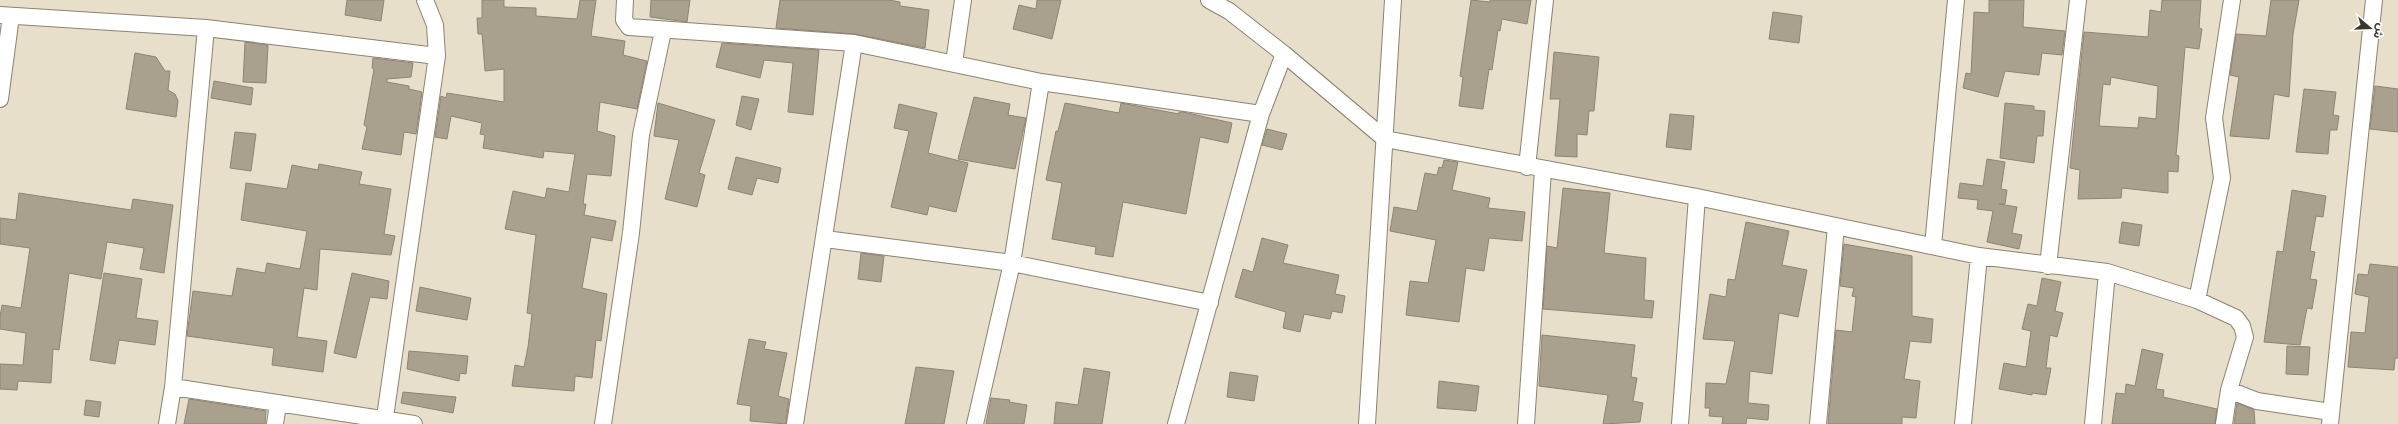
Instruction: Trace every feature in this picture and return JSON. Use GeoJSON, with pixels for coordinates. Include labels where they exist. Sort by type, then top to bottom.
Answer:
{"type":"FeatureCollection","features":[{"type":"Feature","properties":{"kind":"street"},"geometry":{"type":"LineString","coordinates":[[384,422],[438,56],[435,25],[425,0]]}},
{"type":"Feature","properties":{"kind":"street"},"geometry":{"type":"LineString","coordinates":[[625,0],[625,25],[629,27],[663,31],[854,43],[1041,82],[1261,114]]}},
{"type":"Feature","properties":{"kind":"street"},"geometry":{"type":"LineString","coordinates":[[954,63],[963,0]]}},
{"type":"Feature","properties":{"kind":"street"},"geometry":{"type":"LineString","coordinates":[[1209,0],[1229,11],[1284,54],[1385,139],[1543,170],[1697,197],[1979,256],[2048,266],[2107,272],[2197,300],[2236,318],[2242,326],[2245,337],[2229,390],[2224,424]]}},
{"type":"Feature","properties":{"kind":"street"},"geometry":{"type":"LineString","coordinates":[[1367,424],[1394,0]]}},
{"type":"Feature","properties":{"kind":"street"},"geometry":{"type":"LineString","coordinates":[[1527,167],[1544,0]]}},
{"type":"Feature","properties":{"kind":"street"},"geometry":{"type":"LineString","coordinates":[[1933,246],[1956,0]]}},
{"type":"Feature","properties":{"kind":"street"},"geometry":{"type":"LineString","coordinates":[[2048,266],[2078,0]]}},
{"type":"Feature","properties":{"kind":"street"},"geometry":{"type":"LineString","coordinates":[[2197,300],[2222,178],[2214,118],[2232,0]]}},
{"type":"Feature","properties":{"kind":"street"},"geometry":{"type":"LineString","coordinates":[[2229,390],[2253,400],[2330,418],[2374,0]]}},
{"type":"Feature","properties":{"kind":"street"},"geometry":{"type":"LineString","coordinates":[[0,99],[15,11],[206,28],[438,56]]}},
{"type":"Feature","properties":{"kind":"street"},"geometry":{"type":"LineString","coordinates":[[167,424],[173,387],[206,28]]}},
{"type":"Feature","properties":{"kind":"street"},"geometry":{"type":"LineString","coordinates":[[604,424],[631,233],[641,135],[663,31]]}},
{"type":"Feature","properties":{"kind":"street"},"geometry":{"type":"LineString","coordinates":[[795,424],[825,239],[854,43]]}},
{"type":"Feature","properties":{"kind":"street"},"geometry":{"type":"LineString","coordinates":[[1176,424],[1261,114],[1284,54]]}},
{"type":"Feature","properties":{"kind":"street"},"geometry":{"type":"LineString","coordinates":[[975,424],[1012,263],[1041,82]]}},
{"type":"Feature","properties":{"kind":"street"},"geometry":{"type":"LineString","coordinates":[[1526,424],[1543,170]]}},
{"type":"Feature","properties":{"kind":"street"},"geometry":{"type":"LineString","coordinates":[[1680,424],[1697,197]]}},
{"type":"Feature","properties":{"kind":"street"},"geometry":{"type":"LineString","coordinates":[[1818,424],[1836,226]]}},
{"type":"Feature","properties":{"kind":"street"},"geometry":{"type":"LineString","coordinates":[[825,239],[1012,263],[1210,303]]}},
{"type":"Feature","properties":{"kind":"street"},"geometry":{"type":"LineString","coordinates":[[1963,424],[1979,256]]}},
{"type":"Feature","properties":{"kind":"street"},"geometry":{"type":"LineString","coordinates":[[2093,424],[2107,272]]}},
{"type":"Feature","properties":{"kind":"street"},"geometry":{"type":"LineString","coordinates":[[173,387],[384,422],[414,424]]}},
{"type":"Feature","properties":{"kind":"street"},"geometry":{"type":"LineString","coordinates":[[275,424],[278,404]]}},
{"type":"Feature","properties":{"kind":"building"},"geometry":{"type":"Polygon","coordinates":[[[347,0],[384,0],[381,21],[345,15],[347,0]]]}},
{"type":"Feature","properties":{"kind":"building"},"geometry":{"type":"Polygon","coordinates":[[[482,0],[504,0],[504,7],[536,8],[536,16],[577,19],[580,0],[596,0],[591,36],[625,41],[623,55],[647,61],[637,109],[600,102],[597,131],[615,136],[611,176],[587,174],[583,204],[586,204],[584,215],[616,221],[612,241],[591,237],[582,288],[607,294],[601,341],[596,340],[592,378],[575,376],[574,391],[512,386],[515,365],[524,367],[528,347],[532,314],[527,313],[536,235],[505,229],[513,191],[545,198],[547,188],[569,192],[575,154],[544,151],[543,158],[483,148],[485,135],[480,134],[482,123],[451,116],[447,139],[435,137],[441,96],[446,98],[447,93],[504,102],[504,69],[485,71],[482,34],[478,34],[477,18],[482,18],[482,0]]]}},
{"type":"Feature","properties":{"kind":"building"},"geometry":{"type":"Polygon","coordinates":[[[651,0],[690,0],[687,22],[650,17],[651,0]]]}},
{"type":"Feature","properties":{"kind":"building"},"geometry":{"type":"Polygon","coordinates":[[[780,0],[889,0],[900,2],[900,6],[929,10],[925,48],[855,34],[776,28],[780,0]]]}},
{"type":"Feature","properties":{"kind":"building"},"geometry":{"type":"Polygon","coordinates":[[[1037,0],[1061,0],[1052,39],[1013,29],[1019,5],[1036,9],[1037,0]]]}},
{"type":"Feature","properties":{"kind":"building"},"geometry":{"type":"Polygon","coordinates":[[[1471,0],[1490,2],[1490,0],[1531,0],[1527,24],[1502,19],[1500,31],[1498,30],[1492,70],[1489,69],[1483,109],[1459,106],[1463,77],[1460,76],[1471,0]]]}},
{"type":"Feature","properties":{"kind":"building"},"geometry":{"type":"Polygon","coordinates":[[[1989,0],[2024,0],[2023,27],[2065,31],[2062,55],[2042,53],[2039,75],[2005,71],[1998,97],[1963,88],[1966,73],[1971,74],[1974,12],[1989,13],[1989,0]]]}},
{"type":"Feature","properties":{"kind":"building"},"geometry":{"type":"Polygon","coordinates":[[[2162,0],[2201,0],[2199,28],[2202,29],[2199,49],[2185,47],[2176,155],[2179,156],[2178,172],[2168,171],[2168,193],[2122,188],[2121,198],[2078,199],[2080,170],[2070,168],[2084,32],[2148,37],[2150,10],[2161,12],[2162,0]],[[2111,77],[2110,85],[2103,84],[2099,126],[2138,128],[2139,117],[2156,119],[2158,86],[2111,77]]]}},
{"type":"Feature","properties":{"kind":"building"},"geometry":{"type":"Polygon","coordinates":[[[2271,0],[2299,0],[2293,34],[2289,97],[2274,94],[2269,139],[2230,136],[2239,77],[2230,75],[2236,34],[2266,36],[2271,0]]]}},
{"type":"Feature","properties":{"kind":"building"},"geometry":{"type":"Polygon","coordinates":[[[1773,12],[1802,16],[1799,43],[1769,39],[1773,12]]]}},
{"type":"Feature","properties":{"kind":"building"},"geometry":{"type":"Polygon","coordinates":[[[245,42],[268,45],[266,83],[243,82],[245,42]]]}},
{"type":"Feature","properties":{"kind":"building"},"geometry":{"type":"Polygon","coordinates":[[[722,43],[819,50],[813,115],[788,112],[793,63],[764,60],[760,78],[716,67],[722,43]]]}},
{"type":"Feature","properties":{"kind":"building"},"geometry":{"type":"Polygon","coordinates":[[[1554,52],[1599,57],[1594,111],[1589,111],[1587,135],[1577,134],[1577,157],[1555,156],[1560,99],[1550,99],[1554,52]]]}},
{"type":"Feature","properties":{"kind":"building"},"geometry":{"type":"Polygon","coordinates":[[[135,53],[156,57],[165,71],[170,71],[168,90],[175,94],[178,101],[176,117],[126,109],[135,53]]]}},
{"type":"Feature","properties":{"kind":"building"},"geometry":{"type":"Polygon","coordinates":[[[373,58],[413,63],[411,77],[387,79],[387,82],[409,86],[409,89],[422,92],[416,134],[404,132],[401,155],[362,149],[367,127],[364,125],[374,69],[372,68],[373,58]]]}},
{"type":"Feature","properties":{"kind":"building"},"geometry":{"type":"Polygon","coordinates":[[[214,81],[253,88],[251,105],[211,98],[214,81]]]}},
{"type":"Feature","properties":{"kind":"building"},"geometry":{"type":"Polygon","coordinates":[[[2375,86],[2398,89],[2398,132],[2370,129],[2375,86]]]}},
{"type":"Feature","properties":{"kind":"building"},"geometry":{"type":"Polygon","coordinates":[[[2304,89],[2336,92],[2333,115],[2339,116],[2337,130],[2330,130],[2328,154],[2296,152],[2304,89]]]}},
{"type":"Feature","properties":{"kind":"building"},"geometry":{"type":"Polygon","coordinates":[[[742,96],[759,99],[751,130],[736,125],[742,96]]]}},
{"type":"Feature","properties":{"kind":"building"},"geometry":{"type":"Polygon","coordinates":[[[974,97],[1010,104],[1008,115],[1026,118],[1015,169],[958,159],[974,97]]]}},
{"type":"Feature","properties":{"kind":"building"},"geometry":{"type":"Polygon","coordinates":[[[658,103],[715,120],[699,173],[705,175],[697,207],[665,199],[679,140],[654,136],[658,103]]]}},
{"type":"Feature","properties":{"kind":"building"},"geometry":{"type":"Polygon","coordinates":[[[1065,103],[1119,113],[1121,103],[1179,114],[1179,112],[1183,112],[1232,123],[1228,143],[1200,137],[1186,214],[1123,202],[1113,257],[1095,254],[1096,247],[1052,239],[1062,183],[1046,180],[1056,131],[1058,131],[1065,103]]]}},
{"type":"Feature","properties":{"kind":"building"},"geometry":{"type":"Polygon","coordinates":[[[2005,103],[2034,106],[2034,110],[2045,111],[2043,136],[2037,136],[2034,163],[2000,158],[2005,103]]]}},
{"type":"Feature","properties":{"kind":"building"},"geometry":{"type":"Polygon","coordinates":[[[899,104],[937,113],[928,153],[968,163],[956,212],[929,206],[927,215],[891,207],[909,131],[894,128],[899,104]]]}},
{"type":"Feature","properties":{"kind":"building"},"geometry":{"type":"Polygon","coordinates":[[[1670,114],[1694,116],[1691,150],[1666,147],[1670,114]]]}},
{"type":"Feature","properties":{"kind":"building"},"geometry":{"type":"Polygon","coordinates":[[[1267,129],[1287,134],[1282,150],[1262,145],[1267,129]]]}},
{"type":"Feature","properties":{"kind":"building"},"geometry":{"type":"Polygon","coordinates":[[[235,132],[256,134],[251,171],[230,168],[235,132]]]}},
{"type":"Feature","properties":{"kind":"building"},"geometry":{"type":"Polygon","coordinates":[[[736,157],[781,168],[778,183],[757,178],[752,195],[728,189],[736,157]]]}},
{"type":"Feature","properties":{"kind":"building"},"geometry":{"type":"Polygon","coordinates":[[[1987,159],[2005,162],[2001,189],[2007,190],[2005,204],[1999,204],[2017,207],[2012,233],[2022,235],[2019,249],[1987,242],[1993,211],[1977,209],[1978,200],[1958,198],[1960,183],[1983,186],[1987,159]]]}},
{"type":"Feature","properties":{"kind":"building"},"geometry":{"type":"Polygon","coordinates":[[[1444,160],[1458,162],[1452,190],[1490,198],[1488,208],[1525,212],[1522,241],[1489,238],[1484,271],[1466,268],[1459,322],[1406,315],[1410,281],[1428,283],[1436,240],[1390,231],[1394,207],[1417,211],[1425,173],[1437,175],[1439,167],[1442,168],[1444,160]]]}},
{"type":"Feature","properties":{"kind":"building"},"geometry":{"type":"Polygon","coordinates":[[[319,164],[362,172],[359,184],[391,189],[384,234],[395,236],[391,255],[320,249],[317,290],[304,288],[297,337],[327,341],[323,372],[272,365],[274,348],[187,336],[193,291],[232,296],[237,268],[265,273],[267,263],[300,269],[307,231],[241,220],[246,183],[287,189],[292,165],[318,170],[319,164]]]}},
{"type":"Feature","properties":{"kind":"building"},"geometry":{"type":"Polygon","coordinates":[[[1563,188],[1610,193],[1604,253],[1646,258],[1644,300],[1654,301],[1652,318],[1543,309],[1547,246],[1557,248],[1563,188]]]}},
{"type":"Feature","properties":{"kind":"building"},"geometry":{"type":"Polygon","coordinates":[[[2292,190],[2326,196],[2323,217],[2316,216],[2310,251],[2315,252],[2310,279],[2317,280],[2312,309],[2307,308],[2300,345],[2264,342],[2277,251],[2283,252],[2292,190]]]}},
{"type":"Feature","properties":{"kind":"building"},"geometry":{"type":"Polygon","coordinates":[[[19,193],[131,210],[133,199],[173,205],[164,273],[140,269],[144,248],[107,242],[101,279],[69,273],[59,350],[53,349],[51,383],[18,381],[17,390],[0,389],[0,364],[23,365],[26,333],[0,329],[0,317],[2,305],[21,308],[30,248],[0,244],[0,218],[16,220],[19,193]]]}},
{"type":"Feature","properties":{"kind":"building"},"geometry":{"type":"Polygon","coordinates":[[[1746,222],[1789,231],[1782,265],[1807,270],[1798,317],[1779,313],[1772,374],[1750,371],[1748,403],[1769,405],[1768,420],[1747,418],[1746,424],[1722,424],[1723,417],[1709,416],[1710,408],[1705,408],[1706,383],[1726,384],[1735,341],[1703,339],[1710,294],[1726,297],[1728,279],[1735,280],[1746,222]]]}},
{"type":"Feature","properties":{"kind":"building"},"geometry":{"type":"Polygon","coordinates":[[[2122,222],[2142,225],[2139,246],[2119,243],[2122,222]]]}},
{"type":"Feature","properties":{"kind":"building"},"geometry":{"type":"Polygon","coordinates":[[[1262,238],[1288,245],[1283,263],[1339,275],[1335,294],[1345,296],[1342,313],[1332,311],[1330,319],[1304,314],[1300,332],[1283,328],[1286,312],[1235,297],[1243,269],[1253,272],[1262,238]]]}},
{"type":"Feature","properties":{"kind":"building"},"geometry":{"type":"Polygon","coordinates":[[[1844,244],[1912,256],[1912,316],[1933,319],[1931,343],[1910,341],[1904,379],[1920,381],[1916,418],[1902,417],[1902,424],[1828,424],[1836,330],[1852,332],[1856,297],[1852,296],[1854,288],[1840,286],[1844,244]]]}},
{"type":"Feature","properties":{"kind":"building"},"geometry":{"type":"Polygon","coordinates":[[[861,253],[884,256],[881,282],[858,279],[861,253]]]}},
{"type":"Feature","properties":{"kind":"building"},"geometry":{"type":"Polygon","coordinates":[[[2370,264],[2398,267],[2398,358],[2395,358],[2394,370],[2348,367],[2351,332],[2365,333],[2369,297],[2355,294],[2358,274],[2368,275],[2370,264]]]}},
{"type":"Feature","properties":{"kind":"building"},"geometry":{"type":"Polygon","coordinates":[[[104,273],[142,279],[136,318],[158,321],[155,345],[119,340],[115,364],[90,360],[104,273]]]}},
{"type":"Feature","properties":{"kind":"building"},"geometry":{"type":"Polygon","coordinates":[[[352,273],[389,281],[387,299],[370,297],[356,358],[334,353],[352,273]]]}},
{"type":"Feature","properties":{"kind":"building"},"geometry":{"type":"Polygon","coordinates":[[[2042,278],[2061,282],[2055,311],[2063,313],[2057,337],[2050,335],[2046,368],[2051,368],[2046,395],[2032,393],[2032,395],[1999,389],[2004,363],[2026,367],[2031,331],[2022,329],[2028,304],[2037,306],[2042,278]]]}},
{"type":"Feature","properties":{"kind":"building"},"geometry":{"type":"Polygon","coordinates":[[[420,287],[471,298],[467,320],[416,311],[420,287]]]}},
{"type":"Feature","properties":{"kind":"building"},"geometry":{"type":"Polygon","coordinates":[[[1542,335],[1635,345],[1631,377],[1637,378],[1633,401],[1643,403],[1640,422],[1603,424],[1608,395],[1539,386],[1542,335]]]}},
{"type":"Feature","properties":{"kind":"building"},"geometry":{"type":"Polygon","coordinates":[[[749,339],[766,342],[764,349],[787,353],[778,396],[789,399],[786,424],[750,421],[751,406],[737,404],[749,339]]]}},
{"type":"Feature","properties":{"kind":"building"},"geometry":{"type":"Polygon","coordinates":[[[2287,346],[2310,347],[2308,375],[2286,374],[2287,346]]]}},
{"type":"Feature","properties":{"kind":"building"},"geometry":{"type":"Polygon","coordinates":[[[2142,349],[2163,354],[2156,389],[2164,390],[2163,397],[2217,409],[2215,424],[2112,424],[2116,393],[2125,394],[2126,384],[2135,386],[2142,349]]]}},
{"type":"Feature","properties":{"kind":"building"},"geometry":{"type":"Polygon","coordinates":[[[409,351],[468,356],[466,374],[460,373],[459,381],[407,369],[409,351]]]}},
{"type":"Feature","properties":{"kind":"building"},"geometry":{"type":"Polygon","coordinates":[[[916,367],[954,371],[944,424],[905,424],[916,367]]]}},
{"type":"Feature","properties":{"kind":"building"},"geometry":{"type":"Polygon","coordinates":[[[1084,368],[1110,372],[1102,424],[1054,424],[1056,402],[1078,405],[1084,368]]]}},
{"type":"Feature","properties":{"kind":"building"},"geometry":{"type":"Polygon","coordinates":[[[1230,372],[1258,376],[1254,401],[1227,397],[1230,372]]]}},
{"type":"Feature","properties":{"kind":"building"},"geometry":{"type":"Polygon","coordinates":[[[1439,381],[1479,386],[1476,411],[1437,408],[1439,381]]]}},
{"type":"Feature","properties":{"kind":"building"},"geometry":{"type":"Polygon","coordinates":[[[403,392],[456,397],[453,413],[401,403],[403,392]]]}},
{"type":"Feature","properties":{"kind":"building"},"geometry":{"type":"Polygon","coordinates":[[[991,398],[1010,400],[1009,402],[1027,405],[1024,424],[986,424],[991,398]]]}},
{"type":"Feature","properties":{"kind":"building"},"geometry":{"type":"Polygon","coordinates":[[[189,399],[266,411],[265,424],[184,424],[189,399]]]}},
{"type":"Feature","properties":{"kind":"building"},"geometry":{"type":"Polygon","coordinates":[[[86,400],[101,402],[99,417],[84,415],[86,400]]]}},
{"type":"Feature","properties":{"kind":"building"},"geometry":{"type":"Polygon","coordinates":[[[2237,403],[2254,410],[2255,424],[2234,424],[2237,403]]]}}]}
